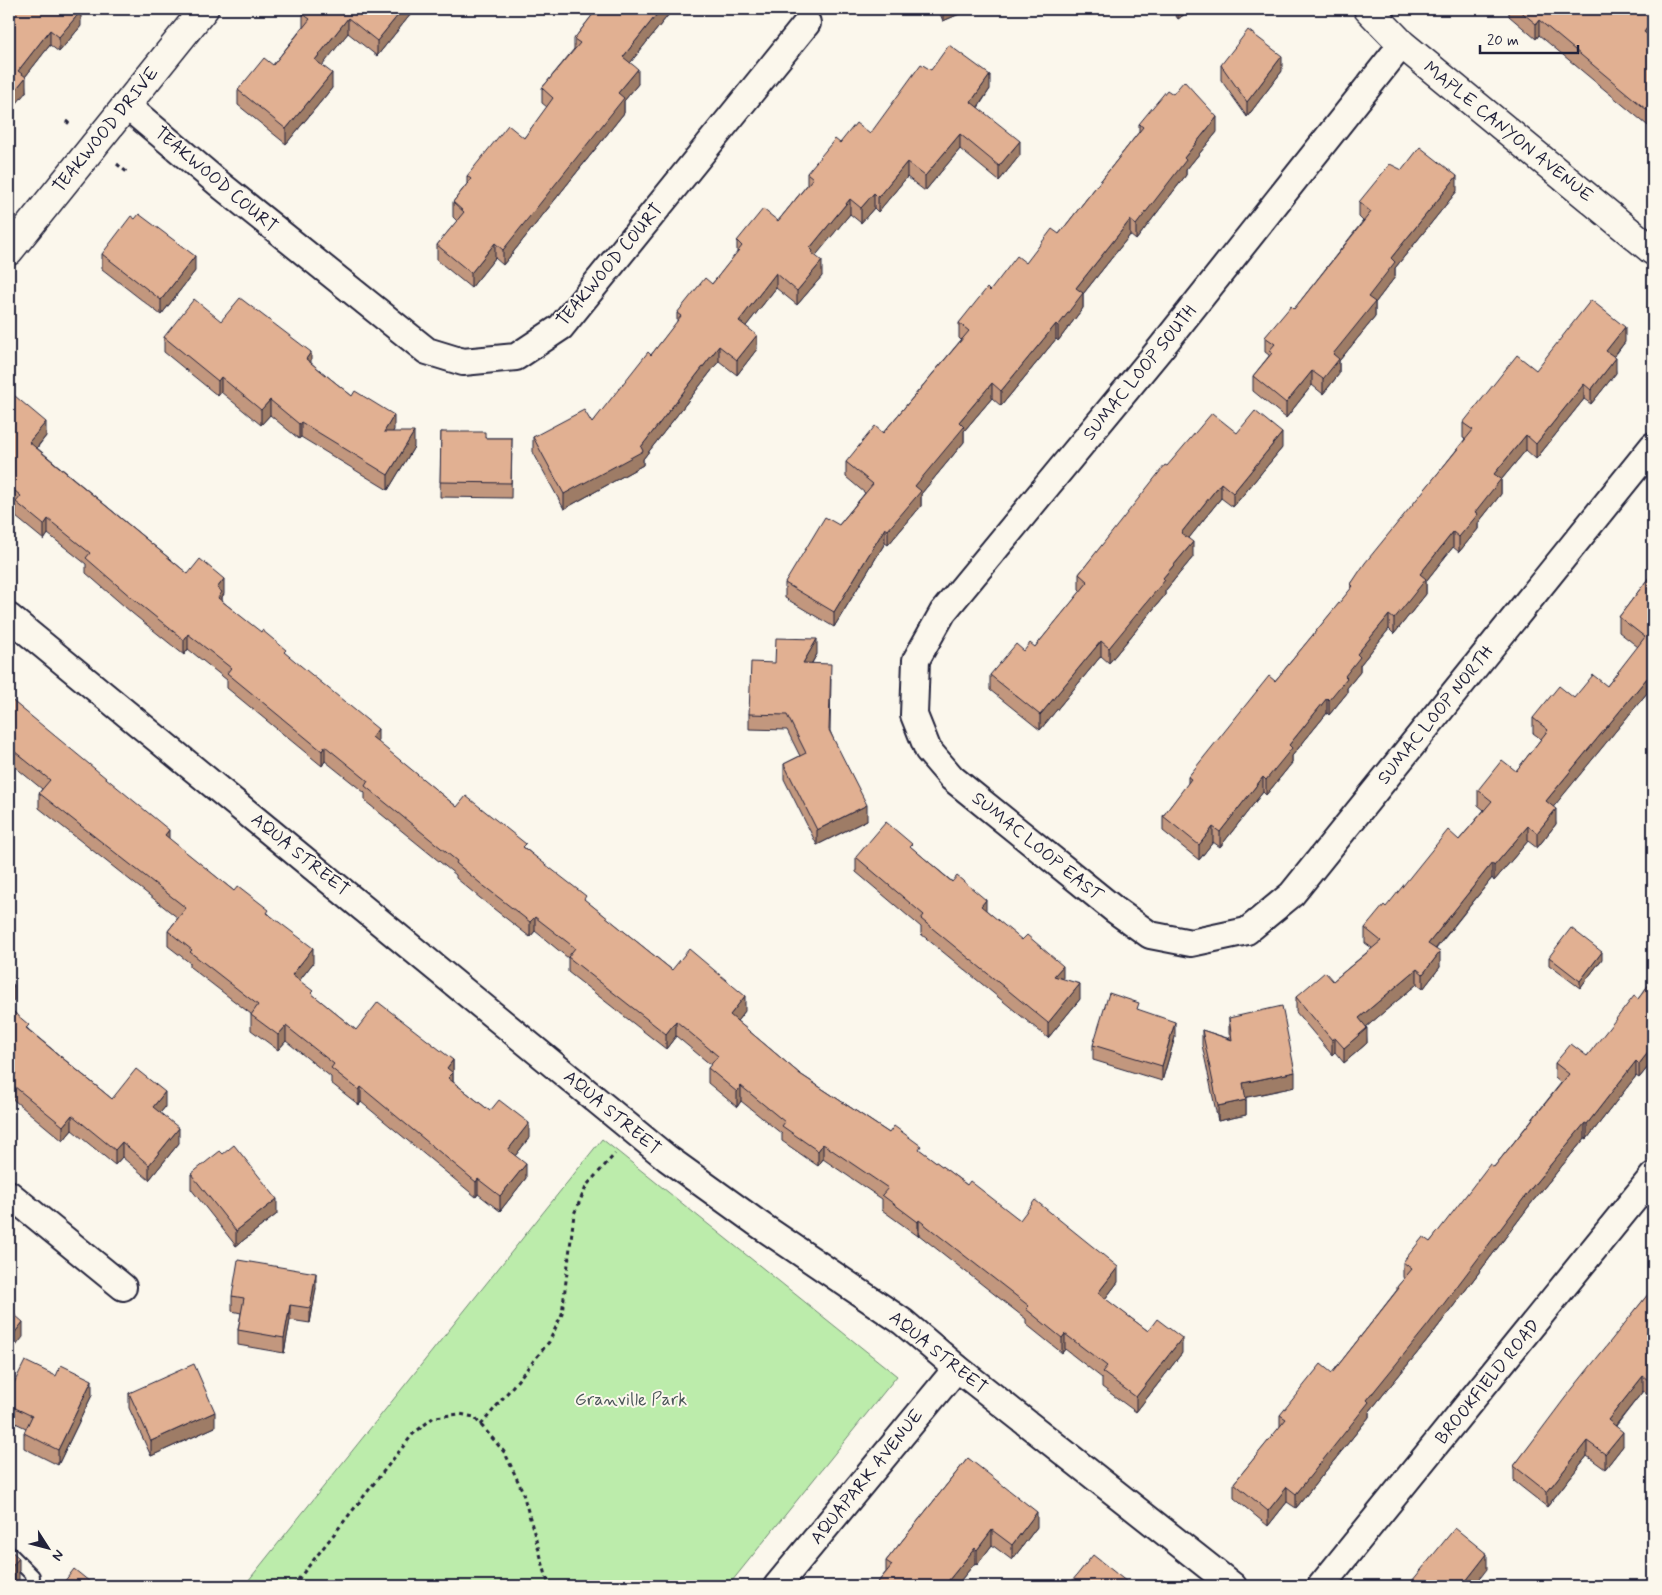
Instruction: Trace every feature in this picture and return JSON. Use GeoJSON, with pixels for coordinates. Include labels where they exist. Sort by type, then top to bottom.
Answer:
{"type":"FeatureCollection","features":[{"type":"Feature","properties":{"kind":"street","name":"TEAKWOOD DRIVE"},"geometry":{"type":"LineString","coordinates":[[9,250],[204,9]]}},
{"type":"Feature","properties":{"kind":"street","name":"MAPLE CANYON AVENUE"},"geometry":{"type":"LineString","coordinates":[[1368,9],[1402,44],[1653,251]]}},
{"type":"Feature","properties":{"kind":"street","name":"TEAKWOOD COURT"},"geometry":{"type":"LineString","coordinates":[[126,105],[231,194],[428,351],[463,362],[516,357],[561,327],[807,23]]}},
{"type":"Feature","properties":{"kind":"street","name":"SUMAC LOOP SOUTH"},"geometry":{"type":"LineString","coordinates":[[914,715],[916,660],[943,612],[1160,349],[1402,44]]}},
{"type":"Feature","properties":{"kind":"street","name":"SUMAC LOOP NORTH"},"geometry":{"type":"LineString","coordinates":[[1191,943],[1248,931],[1292,894],[1653,446]]}},
{"type":"Feature","properties":{"kind":"street","name":"AQUA STREET"},"geometry":{"type":"LineString","coordinates":[[9,617],[667,1158],[760,1225],[903,1322],[957,1368],[1233,1586]]}},
{"type":"Feature","properties":{"kind":"street","name":"SUMAC LOOP EAST"},"geometry":{"type":"LineString","coordinates":[[914,715],[928,750],[952,778],[1115,910],[1150,935],[1191,943]]}},
{"type":"Feature","properties":{"kind":"street","name":"BROOKFIELD ROAD"},"geometry":{"type":"LineString","coordinates":[[1321,1586],[1653,1176]]}},
{"type":"Feature","properties":{"kind":"street"},"geometry":{"type":"LineString","coordinates":[[9,1194],[123,1287]]}},
{"type":"Feature","properties":{"kind":"street","name":"AQUAPARK AVENUE"},"geometry":{"type":"LineString","coordinates":[[777,1586],[957,1368]]}},
{"type":"Feature","properties":{"kind":"lane"},"geometry":{"type":"LineString","coordinates":[[9,1552],[33,1576],[32,1586]]}},
{"type":"Feature","properties":{"kind":"path"},"geometry":{"type":"LineString","coordinates":[[112,160],[129,174]]}},
{"type":"Feature","properties":{"kind":"path"},"geometry":{"type":"LineString","coordinates":[[481,1425],[549,1342],[562,1314],[574,1214],[587,1186],[615,1154]]}},
{"type":"Feature","properties":{"kind":"path"},"geometry":{"type":"LineString","coordinates":[[293,1586],[413,1434],[434,1417],[460,1414],[474,1417],[505,1453],[522,1490],[550,1586]]}},
{"type":"Feature","properties":{"kind":"green space","name":"Granville Park"},"geometry":{"type":"Polygon","coordinates":[[[602,1139],[897,1376],[728,1586],[244,1586],[602,1139]]]}},
{"type":"Feature","properties":{"kind":"building"},"geometry":{"type":"Polygon","coordinates":[[[9,9],[78,9],[81,11],[59,37],[50,30],[18,71],[26,77],[9,98],[9,9]]]}},
{"type":"Feature","properties":{"kind":"building"},"geometry":{"type":"Polygon","coordinates":[[[308,9],[403,9],[377,41],[348,18],[315,60],[332,73],[286,129],[238,90],[264,58],[273,65],[310,19],[303,14],[308,9]]]}},
{"type":"Feature","properties":{"kind":"building"},"geometry":{"type":"Polygon","coordinates":[[[597,9],[661,9],[623,57],[638,69],[618,93],[624,98],[503,250],[495,243],[471,273],[437,245],[464,212],[453,202],[471,179],[467,176],[508,125],[524,138],[553,98],[542,88],[580,43],[574,39],[597,9]]]}},
{"type":"Feature","properties":{"kind":"building"},"geometry":{"type":"Polygon","coordinates":[[[1518,9],[1644,9],[1653,17],[1653,20],[1644,32],[1653,39],[1653,115],[1539,20],[1536,24],[1518,9]]]}},
{"type":"Feature","properties":{"kind":"building"},"geometry":{"type":"Polygon","coordinates":[[[1248,30],[1282,56],[1247,102],[1221,65],[1248,30]]]}},
{"type":"Feature","properties":{"kind":"building"},"geometry":{"type":"Polygon","coordinates":[[[949,45],[990,75],[971,102],[1020,141],[999,166],[960,134],[925,176],[907,162],[878,197],[874,193],[861,208],[850,199],[810,248],[813,251],[812,253],[822,261],[797,291],[776,273],[739,321],[757,335],[737,360],[719,346],[641,447],[643,451],[564,494],[533,437],[584,410],[592,423],[648,352],[651,355],[681,316],[677,313],[705,278],[712,284],[742,246],[737,241],[763,209],[778,221],[813,178],[807,173],[835,139],[840,143],[856,123],[870,134],[921,64],[931,70],[949,45]]]}},
{"type":"Feature","properties":{"kind":"building"},"geometry":{"type":"Polygon","coordinates":[[[1184,81],[1217,117],[1184,158],[1186,160],[1136,225],[1130,220],[1076,288],[1083,293],[1058,326],[1056,324],[1001,391],[992,383],[959,422],[964,427],[915,486],[921,491],[888,530],[885,528],[834,612],[785,583],[825,517],[839,525],[873,484],[846,462],[875,426],[883,433],[969,331],[959,323],[987,288],[990,291],[1017,256],[1026,263],[1052,229],[1059,234],[1143,127],[1139,124],[1167,90],[1173,94],[1184,81]]]}},
{"type":"Feature","properties":{"kind":"building"},"geometry":{"type":"Polygon","coordinates":[[[1420,147],[1457,176],[1391,258],[1395,262],[1368,297],[1375,302],[1333,354],[1339,359],[1323,379],[1312,371],[1286,403],[1253,376],[1272,353],[1269,351],[1275,344],[1265,337],[1291,306],[1294,309],[1371,212],[1359,202],[1390,164],[1402,170],[1420,147]]]}},
{"type":"Feature","properties":{"kind":"building"},"geometry":{"type":"Polygon","coordinates":[[[139,214],[195,256],[161,300],[102,254],[131,216],[135,219],[139,214]]]}},
{"type":"Feature","properties":{"kind":"building"},"geometry":{"type":"Polygon","coordinates":[[[240,298],[311,352],[306,359],[352,396],[355,391],[394,415],[384,432],[414,432],[388,475],[301,422],[299,424],[270,400],[261,410],[221,377],[218,381],[164,337],[194,299],[221,321],[240,298]]]}},
{"type":"Feature","properties":{"kind":"building"},"geometry":{"type":"Polygon","coordinates":[[[1591,300],[1625,327],[1606,351],[1616,358],[1591,390],[1584,384],[1536,444],[1526,435],[1494,474],[1501,479],[1475,512],[1478,514],[1459,537],[1453,532],[1420,574],[1426,579],[1394,619],[1389,615],[1357,654],[1360,657],[1345,676],[1347,678],[1329,700],[1327,698],[1289,745],[1292,748],[1266,780],[1263,777],[1220,832],[1213,827],[1199,845],[1163,816],[1191,779],[1188,777],[1269,676],[1275,681],[1353,586],[1351,584],[1365,563],[1473,430],[1463,423],[1517,355],[1536,370],[1591,300]]]}},
{"type":"Feature","properties":{"kind":"building"},"geometry":{"type":"Polygon","coordinates":[[[9,391],[46,422],[29,442],[188,574],[200,559],[224,579],[217,588],[222,592],[218,598],[261,632],[262,630],[286,650],[284,652],[378,729],[372,737],[457,807],[466,796],[526,844],[523,847],[586,896],[584,899],[672,970],[689,949],[745,996],[730,1015],[800,1074],[889,1133],[894,1126],[921,1146],[919,1149],[967,1185],[970,1181],[1020,1220],[1035,1200],[1118,1267],[1098,1293],[1148,1331],[1157,1319],[1182,1338],[1136,1397],[1102,1372],[1107,1366],[1065,1334],[1062,1338],[1026,1309],[1029,1306],[919,1220],[918,1222],[882,1195],[888,1188],[823,1144],[818,1151],[782,1126],[785,1122],[741,1086],[737,1092],[708,1068],[718,1056],[676,1021],[666,1034],[568,957],[575,948],[535,917],[530,922],[480,883],[456,863],[457,861],[365,786],[368,781],[325,746],[322,751],[227,673],[231,668],[188,634],[184,640],[86,558],[90,553],[48,519],[44,525],[16,502],[21,496],[9,486],[9,391]]]}},
{"type":"Feature","properties":{"kind":"building"},"geometry":{"type":"Polygon","coordinates":[[[1255,411],[1282,433],[1233,493],[1221,483],[1181,533],[1193,542],[1163,578],[1165,580],[1109,648],[1101,641],[1040,715],[990,675],[1016,644],[1024,651],[1030,643],[1035,647],[1088,582],[1079,574],[1165,465],[1167,466],[1212,413],[1237,433],[1255,411]]]}},
{"type":"Feature","properties":{"kind":"building"},"geometry":{"type":"Polygon","coordinates":[[[441,432],[485,432],[485,438],[512,438],[511,483],[440,482],[441,432]]]}},
{"type":"Feature","properties":{"kind":"building"},"geometry":{"type":"Polygon","coordinates":[[[1653,572],[1653,683],[1647,678],[1546,801],[1556,809],[1537,833],[1528,826],[1494,866],[1492,863],[1428,944],[1440,952],[1423,974],[1417,969],[1359,1018],[1367,1028],[1344,1048],[1335,1038],[1332,1040],[1296,997],[1325,972],[1333,981],[1381,941],[1365,928],[1384,905],[1386,907],[1448,830],[1459,840],[1492,801],[1478,790],[1502,760],[1516,771],[1548,730],[1533,718],[1559,686],[1574,698],[1593,675],[1607,686],[1645,637],[1619,617],[1653,572]]]}},
{"type":"Feature","properties":{"kind":"building"},"geometry":{"type":"Polygon","coordinates":[[[776,638],[817,639],[803,663],[831,664],[829,730],[867,805],[817,830],[784,764],[806,753],[787,715],[749,714],[751,662],[775,663],[776,638]]]}},
{"type":"Feature","properties":{"kind":"building"},"geometry":{"type":"Polygon","coordinates":[[[9,698],[169,830],[165,835],[234,891],[238,886],[269,910],[267,913],[313,948],[292,975],[313,991],[311,993],[356,1030],[378,1002],[453,1060],[447,1068],[453,1073],[448,1078],[490,1111],[499,1100],[529,1123],[508,1150],[526,1164],[500,1196],[478,1179],[476,1182],[361,1087],[359,1090],[331,1068],[334,1064],[286,1026],[278,1035],[251,1015],[258,1005],[190,952],[192,950],[168,931],[186,908],[39,793],[50,780],[9,747],[9,698]]]}},
{"type":"Feature","properties":{"kind":"building"},"geometry":{"type":"Polygon","coordinates":[[[886,822],[912,844],[910,846],[952,882],[957,876],[986,900],[981,906],[1022,940],[1027,935],[1063,966],[1054,976],[1080,984],[1048,1023],[921,919],[924,915],[856,857],[886,822]]]}},
{"type":"Feature","properties":{"kind":"building"},"geometry":{"type":"Polygon","coordinates":[[[1571,928],[1602,952],[1580,981],[1549,957],[1571,928]]]}},
{"type":"Feature","properties":{"kind":"building"},"geometry":{"type":"Polygon","coordinates":[[[1653,979],[1653,1046],[1639,1064],[1636,1061],[1587,1124],[1585,1123],[1533,1186],[1427,1326],[1367,1400],[1369,1402],[1296,1494],[1287,1487],[1268,1511],[1234,1483],[1286,1419],[1280,1415],[1321,1364],[1332,1373],[1412,1269],[1403,1262],[1423,1237],[1430,1242],[1490,1164],[1494,1167],[1569,1074],[1555,1063],[1571,1044],[1587,1056],[1634,996],[1638,999],[1653,979]]]}},
{"type":"Feature","properties":{"kind":"building"},"geometry":{"type":"Polygon","coordinates":[[[9,981],[14,985],[9,992],[9,981]]]}},
{"type":"Feature","properties":{"kind":"building"},"geometry":{"type":"Polygon","coordinates":[[[1109,993],[1139,1003],[1137,1009],[1175,1022],[1162,1066],[1093,1045],[1109,993]]]}},
{"type":"Feature","properties":{"kind":"building"},"geometry":{"type":"Polygon","coordinates":[[[1282,1006],[1295,1072],[1243,1083],[1246,1100],[1218,1106],[1202,1030],[1232,1040],[1229,1018],[1282,1006]]]}},
{"type":"Feature","properties":{"kind":"building"},"geometry":{"type":"Polygon","coordinates":[[[9,1008],[29,1025],[26,1028],[112,1099],[136,1069],[165,1092],[153,1107],[179,1128],[149,1165],[122,1142],[115,1150],[72,1115],[63,1126],[9,1082],[16,1073],[9,1067],[9,1008]]]}},
{"type":"Feature","properties":{"kind":"building"},"geometry":{"type":"Polygon","coordinates":[[[234,1145],[277,1199],[236,1231],[191,1174],[220,1151],[223,1154],[234,1145]]]}},
{"type":"Feature","properties":{"kind":"building"},"geometry":{"type":"Polygon","coordinates":[[[238,1260],[316,1273],[310,1308],[290,1305],[284,1338],[238,1330],[244,1298],[232,1296],[238,1260]]]}},
{"type":"Feature","properties":{"kind":"building"},"geometry":{"type":"Polygon","coordinates":[[[1653,1288],[1653,1384],[1643,1376],[1608,1420],[1623,1432],[1605,1454],[1587,1441],[1547,1492],[1514,1466],[1565,1398],[1653,1288]]]}},
{"type":"Feature","properties":{"kind":"building"},"geometry":{"type":"Polygon","coordinates":[[[9,1310],[23,1322],[9,1340],[9,1310]]]}},
{"type":"Feature","properties":{"kind":"building"},"geometry":{"type":"Polygon","coordinates":[[[25,1361],[56,1376],[61,1365],[92,1380],[58,1450],[24,1433],[32,1416],[9,1405],[9,1393],[25,1361]]]}},
{"type":"Feature","properties":{"kind":"building"},"geometry":{"type":"Polygon","coordinates":[[[194,1364],[215,1412],[151,1441],[129,1393],[194,1364]]]}},
{"type":"Feature","properties":{"kind":"building"},"geometry":{"type":"Polygon","coordinates":[[[968,1458],[1037,1512],[1012,1545],[992,1530],[977,1550],[975,1548],[944,1586],[875,1586],[892,1565],[886,1561],[968,1458]]]}},
{"type":"Feature","properties":{"kind":"building"},"geometry":{"type":"Polygon","coordinates":[[[1455,1528],[1487,1554],[1462,1586],[1408,1586],[1455,1528]]]}},
{"type":"Feature","properties":{"kind":"building"},"geometry":{"type":"Polygon","coordinates":[[[9,1549],[19,1558],[9,1570],[9,1549]]]}},
{"type":"Feature","properties":{"kind":"building"},"geometry":{"type":"Polygon","coordinates":[[[1093,1555],[1132,1586],[1068,1586],[1093,1555]]]}},
{"type":"Feature","properties":{"kind":"building"},"geometry":{"type":"Polygon","coordinates":[[[74,1569],[95,1586],[61,1586],[74,1569]]]}}]}
